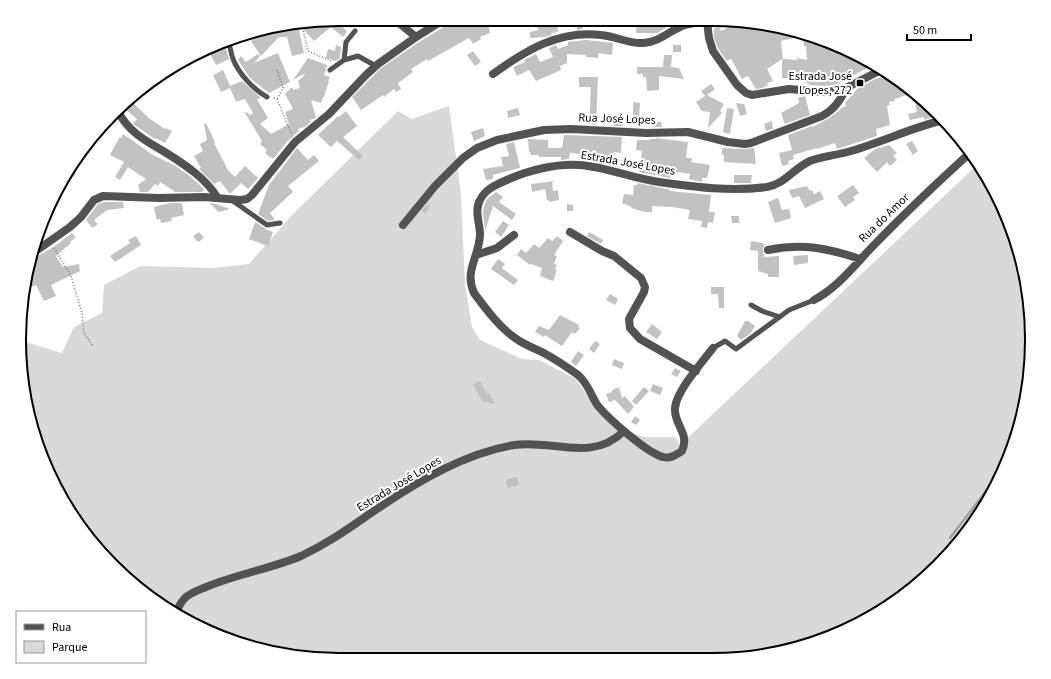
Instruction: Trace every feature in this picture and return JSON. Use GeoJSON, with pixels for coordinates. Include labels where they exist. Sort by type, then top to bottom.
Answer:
{"type":"FeatureCollection","features":[{"type":"Feature","properties":{"kind":"street"},"geometry":{"type":"LineString","coordinates":[[403,26],[416,37]]}},
{"type":"Feature","properties":{"kind":"street"},"geometry":{"type":"LineString","coordinates":[[40,248],[76,222],[94,200],[103,196],[115,195],[159,198],[217,197],[247,199],[252,195],[295,142],[329,114],[376,66],[433,26]]}},
{"type":"Feature","properties":{"kind":"street"},"geometry":{"type":"LineString","coordinates":[[493,74],[524,54],[555,39],[566,36],[602,35],[643,43],[663,38],[682,26]]}},
{"type":"Feature","properties":{"kind":"street"},"geometry":{"type":"LineString","coordinates":[[706,26],[708,38],[714,51],[737,85],[746,93],[752,95],[789,89],[829,92],[846,88],[876,73]]}},
{"type":"Feature","properties":{"kind":"street","name":"Rua José Lopes"},"geometry":{"type":"LineString","coordinates":[[403,224],[435,186],[463,158],[477,148],[497,140],[544,130],[571,129],[688,132],[728,142],[751,143],[814,120],[828,113],[841,99],[846,88]]}},
{"type":"Feature","properties":{"kind":"street"},"geometry":{"type":"LineString","coordinates":[[120,116],[129,128],[190,169],[206,182],[217,197]]}},
{"type":"Feature","properties":{"kind":"street","name":"Estrada José Lopes"},"geometry":{"type":"LineString","coordinates":[[179,608],[185,598],[204,588],[226,579],[280,564],[322,546],[408,489],[462,461],[515,445],[536,444],[571,448],[588,448],[607,443],[615,439],[624,431],[598,405],[579,376],[561,363],[516,339],[504,329],[474,293],[470,281],[470,269],[476,255],[480,233],[477,211],[480,200],[492,187],[532,170],[558,166],[582,165],[650,180],[713,189],[765,187],[787,178],[797,168],[810,161],[851,151],[916,127],[936,122]]}},
{"type":"Feature","properties":{"kind":"street","name":"Rua do Amor"},"geometry":{"type":"LineString","coordinates":[[814,300],[834,287],[860,259],[966,157]]}},
{"type":"Feature","properties":{"kind":"street"},"geometry":{"type":"LineString","coordinates":[[570,232],[602,251],[614,256],[641,278],[645,287],[644,292],[629,320],[630,328],[640,339],[696,371]]}},
{"type":"Feature","properties":{"kind":"street"},"geometry":{"type":"LineString","coordinates":[[476,255],[497,248],[514,235]]}},
{"type":"Feature","properties":{"kind":"street"},"geometry":{"type":"LineString","coordinates":[[768,250],[803,246],[835,252],[860,259]]}},
{"type":"Feature","properties":{"kind":"street"},"geometry":{"type":"LineString","coordinates":[[624,431],[662,457],[670,457],[682,451],[685,440],[675,414],[675,408],[680,395],[713,348]]}},
{"type":"Feature","properties":{"kind":"lane"},"geometry":{"type":"LineString","coordinates":[[344,60],[346,42],[355,31]]}},
{"type":"Feature","properties":{"kind":"lane"},"geometry":{"type":"LineString","coordinates":[[230,46],[233,59],[240,70],[255,89],[267,97]]}},
{"type":"Feature","properties":{"kind":"lane"},"geometry":{"type":"LineString","coordinates":[[330,70],[344,60],[358,56],[376,66]]}},
{"type":"Feature","properties":{"kind":"lane"},"geometry":{"type":"LineString","coordinates":[[231,199],[267,225],[280,223]]}},
{"type":"Feature","properties":{"kind":"lane"},"geometry":{"type":"LineString","coordinates":[[713,348],[725,341],[736,349],[788,310],[814,300]]}},
{"type":"Feature","properties":{"kind":"lane"},"geometry":{"type":"LineString","coordinates":[[751,305],[762,311],[780,317]]}},
{"type":"Feature","properties":{"kind":"path"},"geometry":{"type":"LineString","coordinates":[[303,29],[308,51],[338,64]]}},
{"type":"Feature","properties":{"kind":"path"},"geometry":{"type":"LineString","coordinates":[[277,70],[283,88],[277,99]]}},
{"type":"Feature","properties":{"kind":"path"},"geometry":{"type":"LineString","coordinates":[[267,97],[277,99]]}},
{"type":"Feature","properties":{"kind":"path"},"geometry":{"type":"LineString","coordinates":[[277,99],[295,142]]}},
{"type":"Feature","properties":{"kind":"path"},"geometry":{"type":"LineString","coordinates":[[50,241],[71,276],[82,313],[84,333],[93,346]]}},
{"type":"Feature","properties":{"kind":"green space"},"geometry":{"type":"Polygon","coordinates":[[[449,106],[461,194],[465,284],[472,327],[480,340],[522,359],[539,360],[576,379],[591,401],[619,430],[645,437],[675,437],[680,445],[974,168],[993,201],[1014,258],[1022,299],[1025,340],[1022,380],[1014,421],[993,478],[972,514],[933,561],[886,600],[850,621],[831,629],[793,642],[752,650],[712,653],[319,652],[278,647],[239,636],[201,621],[165,600],[133,575],[104,546],[79,514],[58,478],[43,440],[32,401],[26,342],[62,353],[74,327],[102,313],[104,285],[140,266],[213,268],[249,264],[291,216],[398,111],[412,119],[449,106]]]}},
{"type":"Feature","properties":{"kind":"building"},"geometry":{"type":"Polygon","coordinates":[[[332,26],[314,41],[302,29],[332,26]]]}},
{"type":"Feature","properties":{"kind":"building"},"geometry":{"type":"Polygon","coordinates":[[[332,26],[342,26],[347,32],[343,37],[332,26]]]}},
{"type":"Feature","properties":{"kind":"building"},"geometry":{"type":"Polygon","coordinates":[[[445,26],[489,27],[490,33],[480,37],[481,39],[473,44],[469,38],[428,61],[427,59],[411,69],[413,72],[398,83],[401,89],[396,92],[394,89],[384,97],[383,95],[361,110],[352,97],[381,68],[445,26]]]}},
{"type":"Feature","properties":{"kind":"building"},"geometry":{"type":"Polygon","coordinates":[[[538,26],[558,26],[558,32],[551,33],[552,35],[545,37],[530,38],[530,32],[538,30],[538,26]]]}},
{"type":"Feature","properties":{"kind":"building"},"geometry":{"type":"Polygon","coordinates":[[[577,26],[583,26],[583,29],[577,30],[577,26]]]}},
{"type":"Feature","properties":{"kind":"building"},"geometry":{"type":"Polygon","coordinates":[[[637,26],[666,26],[666,28],[655,34],[656,33],[636,33],[637,26]]]}},
{"type":"Feature","properties":{"kind":"building"},"geometry":{"type":"Polygon","coordinates":[[[719,27],[721,31],[732,27],[773,32],[795,38],[781,41],[783,59],[797,60],[797,58],[807,60],[806,46],[804,46],[803,40],[850,58],[868,68],[835,85],[809,85],[797,79],[782,78],[782,59],[767,69],[773,81],[767,83],[768,85],[762,88],[756,89],[748,76],[742,79],[731,59],[727,61],[718,49],[714,37],[714,30],[715,28],[719,27]]]}},
{"type":"Feature","properties":{"kind":"building"},"geometry":{"type":"Polygon","coordinates":[[[299,29],[304,53],[292,56],[287,37],[279,37],[261,56],[251,41],[258,37],[299,29]]]}},
{"type":"Feature","properties":{"kind":"building"},"geometry":{"type":"Polygon","coordinates":[[[586,40],[613,43],[612,55],[599,53],[598,58],[586,57],[586,55],[567,54],[567,63],[560,66],[561,70],[536,81],[529,70],[517,76],[513,67],[525,62],[524,60],[536,54],[540,62],[553,57],[549,48],[556,45],[558,49],[568,45],[568,42],[586,40]]]}},
{"type":"Feature","properties":{"kind":"building"},"geometry":{"type":"Polygon","coordinates":[[[336,45],[341,47],[340,58],[336,61],[326,58],[328,49],[335,51],[336,45]]]}},
{"type":"Feature","properties":{"kind":"building"},"geometry":{"type":"Polygon","coordinates":[[[673,45],[681,45],[681,52],[673,52],[673,45]]]}},
{"type":"Feature","properties":{"kind":"building"},"geometry":{"type":"Polygon","coordinates":[[[226,48],[229,59],[216,65],[210,54],[226,48]]]}},
{"type":"Feature","properties":{"kind":"building"},"geometry":{"type":"Polygon","coordinates":[[[473,51],[481,62],[475,66],[467,55],[473,51]]]}},
{"type":"Feature","properties":{"kind":"building"},"geometry":{"type":"Polygon","coordinates":[[[278,53],[290,82],[269,93],[250,78],[238,60],[241,56],[246,62],[258,54],[260,56],[254,63],[278,53]]]}},
{"type":"Feature","properties":{"kind":"building"},"geometry":{"type":"Polygon","coordinates":[[[664,55],[672,55],[671,67],[679,68],[684,79],[659,76],[659,90],[647,91],[646,77],[643,77],[643,74],[637,74],[637,67],[663,67],[664,55]]]}},
{"type":"Feature","properties":{"kind":"building"},"geometry":{"type":"Polygon","coordinates":[[[308,58],[327,65],[324,75],[330,77],[324,97],[321,103],[311,100],[316,118],[310,120],[311,122],[305,127],[298,129],[299,131],[287,142],[273,159],[265,153],[267,150],[260,144],[262,141],[245,113],[246,112],[250,115],[253,113],[245,99],[236,102],[230,88],[221,92],[213,75],[223,70],[230,86],[242,81],[261,98],[257,99],[268,118],[260,124],[271,134],[289,124],[285,112],[293,109],[285,94],[292,87],[293,90],[300,88],[298,81],[305,75],[304,74],[293,80],[308,58]]]}},
{"type":"Feature","properties":{"kind":"building"},"geometry":{"type":"Polygon","coordinates":[[[579,77],[598,77],[596,125],[589,124],[591,87],[579,87],[579,77]]]}},
{"type":"Feature","properties":{"kind":"building"},"geometry":{"type":"Polygon","coordinates":[[[883,77],[907,95],[895,99],[895,101],[889,102],[890,105],[887,106],[890,125],[876,129],[877,136],[837,149],[835,143],[793,155],[794,159],[788,161],[789,164],[782,166],[779,153],[792,150],[788,135],[812,126],[813,127],[829,118],[841,108],[846,106],[845,103],[857,89],[875,79],[883,77]]]}},
{"type":"Feature","properties":{"kind":"building"},"geometry":{"type":"Polygon","coordinates":[[[711,84],[715,89],[707,95],[724,104],[720,111],[722,113],[708,128],[710,112],[702,111],[696,102],[705,96],[701,91],[711,84]]]}},
{"type":"Feature","properties":{"kind":"building"},"geometry":{"type":"Polygon","coordinates":[[[805,96],[810,115],[785,124],[781,113],[799,103],[798,98],[805,96]]]}},
{"type":"Feature","properties":{"kind":"building"},"geometry":{"type":"Polygon","coordinates":[[[915,101],[932,117],[924,120],[924,117],[910,120],[908,114],[917,112],[915,101]]]}},
{"type":"Feature","properties":{"kind":"building"},"geometry":{"type":"Polygon","coordinates":[[[633,102],[640,103],[639,118],[633,117],[633,102]]]}},
{"type":"Feature","properties":{"kind":"building"},"geometry":{"type":"Polygon","coordinates":[[[736,103],[744,104],[747,114],[740,116],[736,103]]]}},
{"type":"Feature","properties":{"kind":"building"},"geometry":{"type":"Polygon","coordinates":[[[134,104],[150,119],[165,129],[166,128],[172,131],[165,143],[155,139],[133,124],[137,119],[126,110],[134,104]]]}},
{"type":"Feature","properties":{"kind":"building"},"geometry":{"type":"Polygon","coordinates":[[[518,108],[520,115],[508,118],[507,111],[518,108]]]}},
{"type":"Feature","properties":{"kind":"building"},"geometry":{"type":"Polygon","coordinates":[[[727,108],[734,109],[730,134],[723,132],[727,108]]]}},
{"type":"Feature","properties":{"kind":"building"},"geometry":{"type":"Polygon","coordinates":[[[346,111],[357,126],[343,137],[363,156],[359,160],[337,141],[331,147],[318,135],[338,116],[339,117],[346,111]]]}},
{"type":"Feature","properties":{"kind":"building"},"geometry":{"type":"Polygon","coordinates":[[[615,120],[623,121],[623,126],[614,126],[615,120]]]}},
{"type":"Feature","properties":{"kind":"building"},"geometry":{"type":"Polygon","coordinates":[[[772,121],[773,129],[766,131],[764,124],[772,121]]]}},
{"type":"Feature","properties":{"kind":"building"},"geometry":{"type":"Polygon","coordinates":[[[655,122],[661,122],[662,127],[655,127],[655,122]]]}},
{"type":"Feature","properties":{"kind":"building"},"geometry":{"type":"Polygon","coordinates":[[[206,123],[215,142],[214,143],[228,170],[235,177],[245,166],[258,178],[248,189],[241,183],[230,194],[220,181],[214,184],[199,169],[201,168],[194,156],[203,151],[200,144],[207,140],[204,124],[206,123]]]}},
{"type":"Feature","properties":{"kind":"building"},"geometry":{"type":"Polygon","coordinates":[[[483,128],[485,136],[474,141],[471,132],[483,128]]]}},
{"type":"Feature","properties":{"kind":"building"},"geometry":{"type":"Polygon","coordinates":[[[123,134],[153,155],[174,165],[190,176],[204,189],[202,192],[174,192],[160,182],[158,186],[155,184],[148,192],[140,192],[138,185],[146,179],[128,167],[120,180],[115,177],[124,162],[110,155],[119,138],[121,138],[123,134]]]}},
{"type":"Feature","properties":{"kind":"building"},"geometry":{"type":"Polygon","coordinates":[[[564,135],[622,137],[621,153],[614,152],[614,160],[594,158],[595,155],[570,153],[569,159],[561,160],[561,157],[539,157],[539,155],[531,155],[529,152],[528,139],[548,140],[548,148],[562,148],[564,135]]]}},
{"type":"Feature","properties":{"kind":"building"},"geometry":{"type":"Polygon","coordinates":[[[656,138],[688,142],[686,158],[692,158],[691,162],[710,165],[707,178],[702,178],[702,182],[689,179],[690,174],[671,171],[670,178],[639,172],[642,151],[636,150],[637,140],[650,140],[656,138]]]}},
{"type":"Feature","properties":{"kind":"building"},"geometry":{"type":"Polygon","coordinates":[[[912,141],[918,151],[913,155],[906,144],[912,141]]]}},
{"type":"Feature","properties":{"kind":"building"},"geometry":{"type":"Polygon","coordinates":[[[514,142],[520,168],[493,175],[493,179],[486,180],[483,169],[503,166],[501,157],[509,156],[506,144],[514,142]]]}},
{"type":"Feature","properties":{"kind":"building"},"geometry":{"type":"Polygon","coordinates":[[[889,145],[897,153],[893,156],[897,160],[890,166],[887,162],[877,172],[864,158],[875,149],[889,145]]]}},
{"type":"Feature","properties":{"kind":"building"},"geometry":{"type":"Polygon","coordinates":[[[297,148],[308,160],[314,155],[319,161],[288,186],[293,192],[270,213],[275,220],[268,221],[258,214],[269,185],[297,148]]]}},
{"type":"Feature","properties":{"kind":"building"},"geometry":{"type":"Polygon","coordinates":[[[722,148],[754,148],[756,164],[724,162],[722,148]]]}},
{"type":"Feature","properties":{"kind":"building"},"geometry":{"type":"Polygon","coordinates":[[[734,175],[752,175],[751,183],[734,183],[734,175]]]}},
{"type":"Feature","properties":{"kind":"building"},"geometry":{"type":"Polygon","coordinates":[[[554,181],[552,183],[553,191],[558,190],[559,200],[549,202],[549,200],[547,200],[545,189],[532,192],[531,184],[554,181]]]}},
{"type":"Feature","properties":{"kind":"building"},"geometry":{"type":"Polygon","coordinates":[[[637,183],[668,189],[670,191],[711,195],[709,212],[715,212],[713,223],[708,222],[707,228],[701,227],[702,221],[688,219],[690,210],[652,206],[652,212],[645,212],[631,208],[632,207],[622,203],[624,194],[633,195],[634,185],[637,185],[637,183]]]}},
{"type":"Feature","properties":{"kind":"building"},"geometry":{"type":"Polygon","coordinates":[[[853,185],[859,193],[853,197],[855,200],[845,207],[837,196],[853,185]]]}},
{"type":"Feature","properties":{"kind":"building"},"geometry":{"type":"Polygon","coordinates":[[[807,186],[814,194],[820,191],[824,199],[805,208],[799,196],[792,198],[789,190],[807,186]]]}},
{"type":"Feature","properties":{"kind":"building"},"geometry":{"type":"Polygon","coordinates":[[[496,192],[503,197],[499,202],[516,214],[512,220],[493,206],[485,231],[483,213],[484,206],[487,199],[496,192]]]}},
{"type":"Feature","properties":{"kind":"building"},"geometry":{"type":"Polygon","coordinates":[[[778,198],[782,210],[789,209],[791,218],[775,223],[768,202],[778,198]]]}},
{"type":"Feature","properties":{"kind":"building"},"geometry":{"type":"Polygon","coordinates":[[[104,202],[123,202],[124,208],[107,210],[94,220],[98,224],[92,228],[86,220],[98,204],[104,202]]]}},
{"type":"Feature","properties":{"kind":"building"},"geometry":{"type":"Polygon","coordinates":[[[170,203],[182,203],[184,215],[171,218],[172,221],[161,223],[160,219],[157,220],[154,207],[170,203]]]}},
{"type":"Feature","properties":{"kind":"building"},"geometry":{"type":"Polygon","coordinates":[[[209,203],[216,204],[230,209],[219,212],[209,203]]]}},
{"type":"Feature","properties":{"kind":"building"},"geometry":{"type":"Polygon","coordinates":[[[567,204],[573,205],[573,211],[567,211],[567,204]]]}},
{"type":"Feature","properties":{"kind":"building"},"geometry":{"type":"Polygon","coordinates":[[[427,205],[430,206],[425,214],[421,211],[427,205]]]}},
{"type":"Feature","properties":{"kind":"building"},"geometry":{"type":"Polygon","coordinates":[[[731,216],[739,216],[739,223],[732,223],[731,216]]]}},
{"type":"Feature","properties":{"kind":"building"},"geometry":{"type":"Polygon","coordinates":[[[503,221],[509,225],[501,237],[495,232],[503,221]]]}},
{"type":"Feature","properties":{"kind":"building"},"geometry":{"type":"Polygon","coordinates":[[[255,222],[265,229],[273,232],[268,246],[249,239],[255,222]]]}},
{"type":"Feature","properties":{"kind":"building"},"geometry":{"type":"Polygon","coordinates":[[[199,232],[204,238],[198,242],[193,236],[199,232]]]}},
{"type":"Feature","properties":{"kind":"building"},"geometry":{"type":"Polygon","coordinates":[[[589,232],[603,240],[601,244],[587,236],[589,232]]]}},
{"type":"Feature","properties":{"kind":"building"},"geometry":{"type":"Polygon","coordinates":[[[72,233],[76,237],[56,256],[63,267],[79,264],[80,271],[51,285],[56,296],[44,301],[36,285],[31,287],[32,278],[38,256],[55,246],[72,233]]]}},
{"type":"Feature","properties":{"kind":"building"},"geometry":{"type":"Polygon","coordinates":[[[136,236],[141,245],[115,262],[110,256],[130,243],[128,240],[136,236]]]}},
{"type":"Feature","properties":{"kind":"building"},"geometry":{"type":"Polygon","coordinates":[[[557,236],[563,241],[554,255],[557,256],[554,264],[557,265],[555,269],[557,270],[553,281],[540,276],[542,268],[531,264],[530,265],[517,255],[521,249],[526,253],[534,244],[539,248],[548,238],[552,241],[557,236]]]}},
{"type":"Feature","properties":{"kind":"building"},"geometry":{"type":"Polygon","coordinates":[[[751,241],[763,243],[763,245],[766,244],[763,248],[764,257],[779,256],[779,277],[768,277],[768,274],[758,271],[758,251],[750,250],[751,241]]]}},
{"type":"Feature","properties":{"kind":"building"},"geometry":{"type":"Polygon","coordinates":[[[808,255],[808,263],[794,265],[793,256],[808,255]]]}},
{"type":"Feature","properties":{"kind":"building"},"geometry":{"type":"Polygon","coordinates":[[[498,259],[505,264],[502,268],[518,280],[514,285],[491,269],[498,259]]]}},
{"type":"Feature","properties":{"kind":"building"},"geometry":{"type":"Polygon","coordinates":[[[711,287],[724,287],[724,308],[719,308],[718,294],[711,294],[711,287]]]}},
{"type":"Feature","properties":{"kind":"building"},"geometry":{"type":"Polygon","coordinates":[[[610,294],[618,299],[615,305],[606,300],[610,294]]]}},
{"type":"Feature","properties":{"kind":"building"},"geometry":{"type":"Polygon","coordinates":[[[560,315],[579,325],[578,327],[580,328],[575,334],[572,332],[562,346],[545,335],[544,337],[535,332],[539,326],[549,330],[560,315]]]}},
{"type":"Feature","properties":{"kind":"building"},"geometry":{"type":"Polygon","coordinates":[[[745,321],[748,321],[755,326],[750,334],[741,340],[737,336],[745,321]]]}},
{"type":"Feature","properties":{"kind":"building"},"geometry":{"type":"Polygon","coordinates":[[[652,324],[662,332],[657,339],[646,332],[652,324]]]}},
{"type":"Feature","properties":{"kind":"building"},"geometry":{"type":"Polygon","coordinates":[[[595,341],[600,344],[594,353],[589,349],[595,341]]]}},
{"type":"Feature","properties":{"kind":"building"},"geometry":{"type":"Polygon","coordinates":[[[578,351],[584,355],[576,366],[571,362],[578,351]]]}},
{"type":"Feature","properties":{"kind":"building"},"geometry":{"type":"Polygon","coordinates":[[[614,359],[624,363],[622,369],[612,365],[614,359]]]}},
{"type":"Feature","properties":{"kind":"building"},"geometry":{"type":"Polygon","coordinates":[[[675,368],[681,371],[677,377],[671,374],[675,368]]]}},
{"type":"Feature","properties":{"kind":"building"},"geometry":{"type":"Polygon","coordinates":[[[480,381],[487,394],[489,393],[495,404],[482,401],[473,384],[480,381]]]}},
{"type":"Feature","properties":{"kind":"building"},"geometry":{"type":"Polygon","coordinates":[[[653,384],[663,388],[660,395],[650,391],[653,384]]]}},
{"type":"Feature","properties":{"kind":"building"},"geometry":{"type":"Polygon","coordinates":[[[619,387],[622,398],[625,396],[634,407],[628,414],[615,400],[609,402],[606,394],[619,387]]]}},
{"type":"Feature","properties":{"kind":"building"},"geometry":{"type":"Polygon","coordinates":[[[644,387],[649,391],[636,405],[632,401],[644,387]]]}},
{"type":"Feature","properties":{"kind":"building"},"geometry":{"type":"Polygon","coordinates":[[[635,416],[640,420],[636,425],[631,422],[635,416]]]}},
{"type":"Feature","properties":{"kind":"building"},"geometry":{"type":"Polygon","coordinates":[[[517,477],[519,485],[507,488],[506,479],[517,477]]]}},
{"type":"Feature","properties":{"kind":"waterway"},"geometry":{"type":"LineString","coordinates":[[950,538],[985,493]]}},
{"type":"Feature","properties":{"kind":"place","name":"Estrada José Lopes, 272"},"geometry":{"type":"Point","coordinates":[860,83]}}]}
